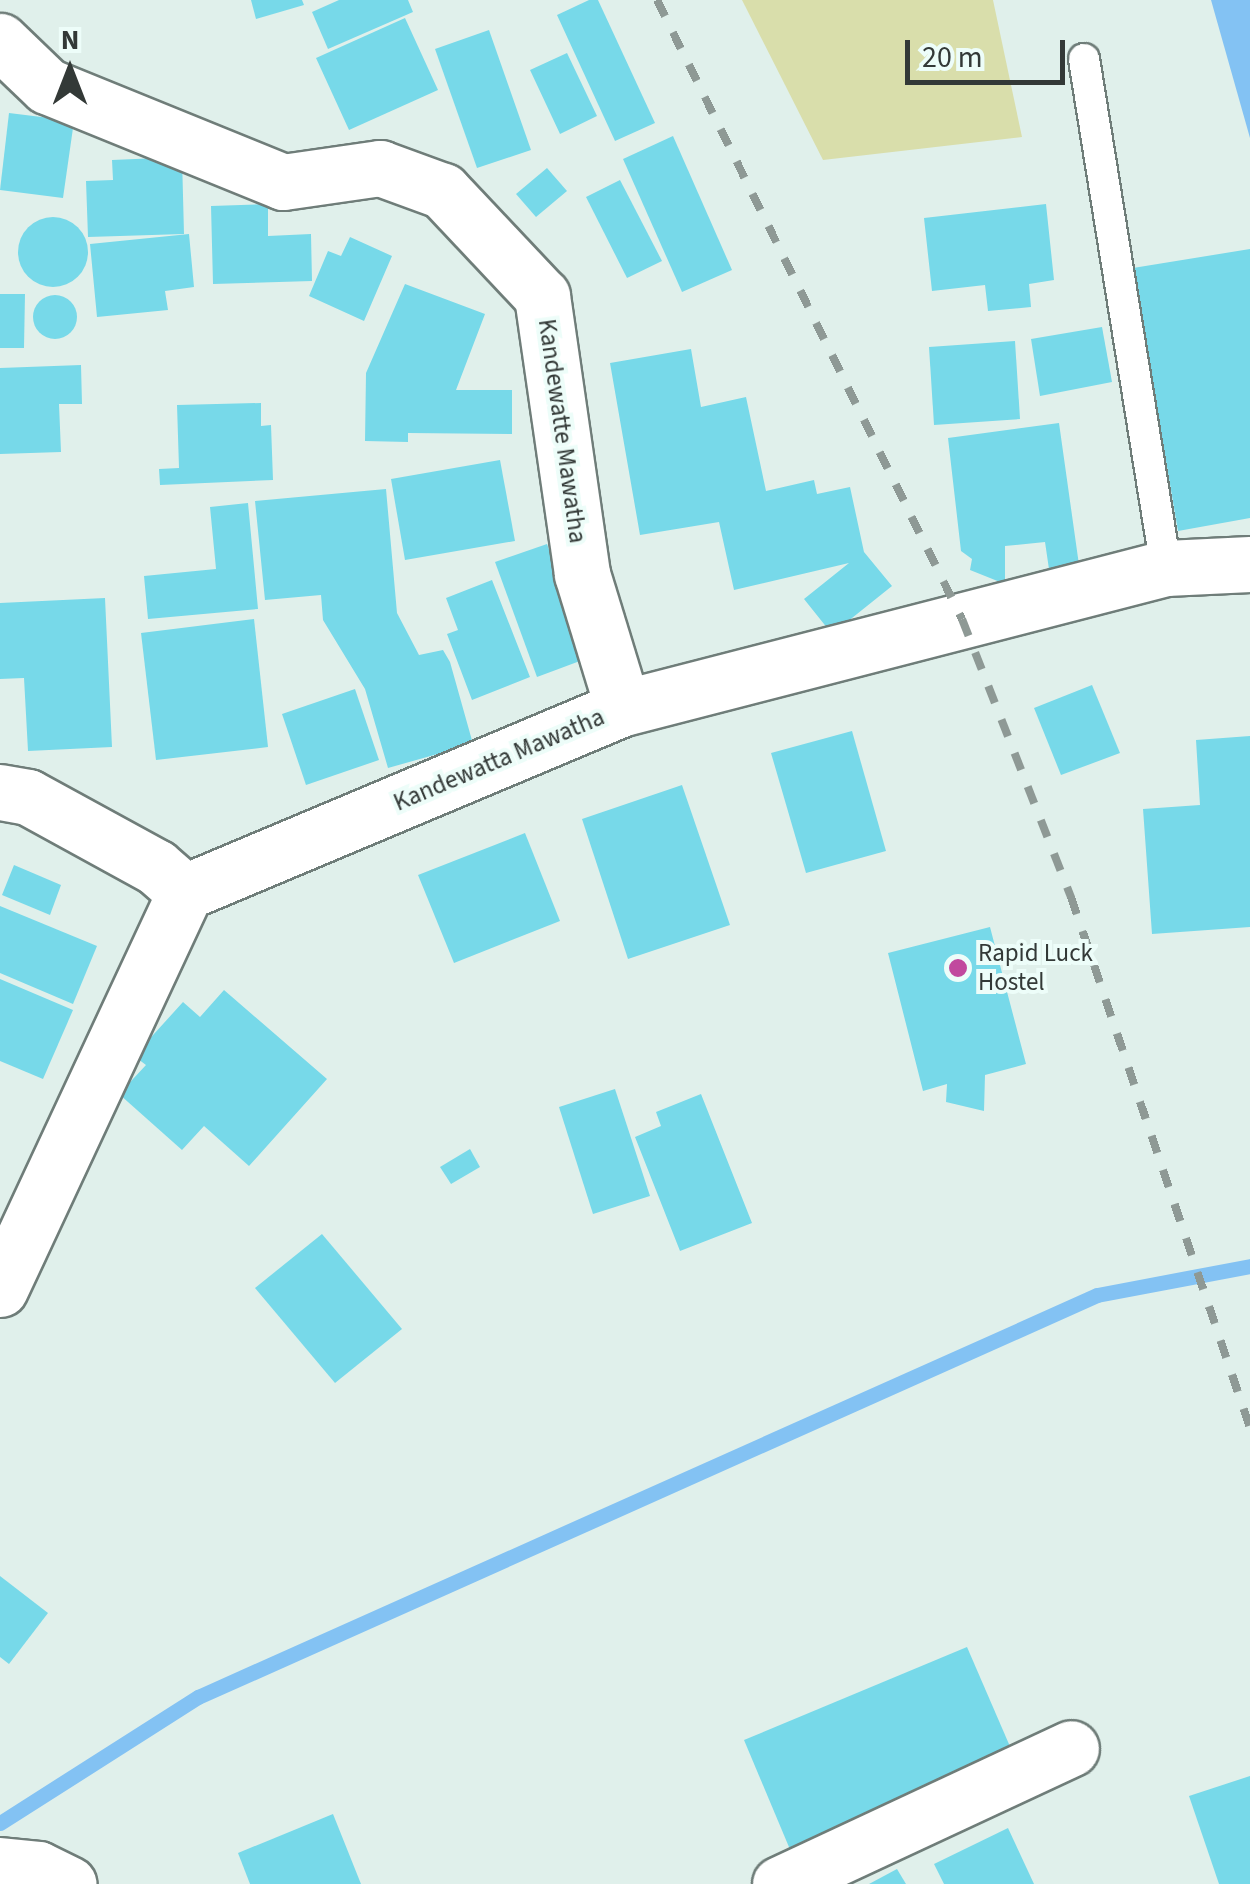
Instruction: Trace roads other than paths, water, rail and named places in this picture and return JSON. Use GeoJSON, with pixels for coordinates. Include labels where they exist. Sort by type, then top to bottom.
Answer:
{"type":"FeatureCollection","features":[{"type":"Feature","properties":{"kind":"street","name":"Kandewatte Mawatha"},"geometry":{"type":"LineString","coordinates":[[0,41],[47,86],[282,182],[380,168],[443,191],[542,296],[582,574],[623,708]]}},
{"type":"Feature","properties":{"kind":"street","name":"Kandewatta Mawatha"},"geometry":{"type":"LineString","coordinates":[[185,892],[623,708],[1166,568],[1250,564]]}},
{"type":"Feature","properties":{"kind":"street"},"geometry":{"type":"LineString","coordinates":[[0,792],[28,798],[156,867],[185,892],[0,1289]]}},
{"type":"Feature","properties":{"kind":"street"},"geometry":{"type":"LineString","coordinates":[[780,1884],[1071,1748]]}},
{"type":"Feature","properties":{"kind":"street"},"geometry":{"type":"LineString","coordinates":[[0,1864],[38,1869],[69,1884]]}},
{"type":"Feature","properties":{"kind":"lane"},"geometry":{"type":"LineString","coordinates":[[1084,59],[1166,568]]}},
{"type":"Feature","properties":{"kind":"water"},"geometry":{"type":"Polygon","coordinates":[[[1211,0],[1250,0],[1250,138],[1211,0]]]}},
{"type":"Feature","properties":{"kind":"waterway"},"geometry":{"type":"LineString","coordinates":[[0,1823],[198,1697],[1097,1295],[1250,1266]]}},
{"type":"Feature","properties":{"kind":"railway"},"geometry":{"type":"LineString","coordinates":[[657,0],[962,619],[1071,897],[1250,1428]]}},
{"type":"Feature","properties":{"kind":"place","name":"Rapid Luck Hostel"},"geometry":{"type":"Point","coordinates":[958,968]}}]}
